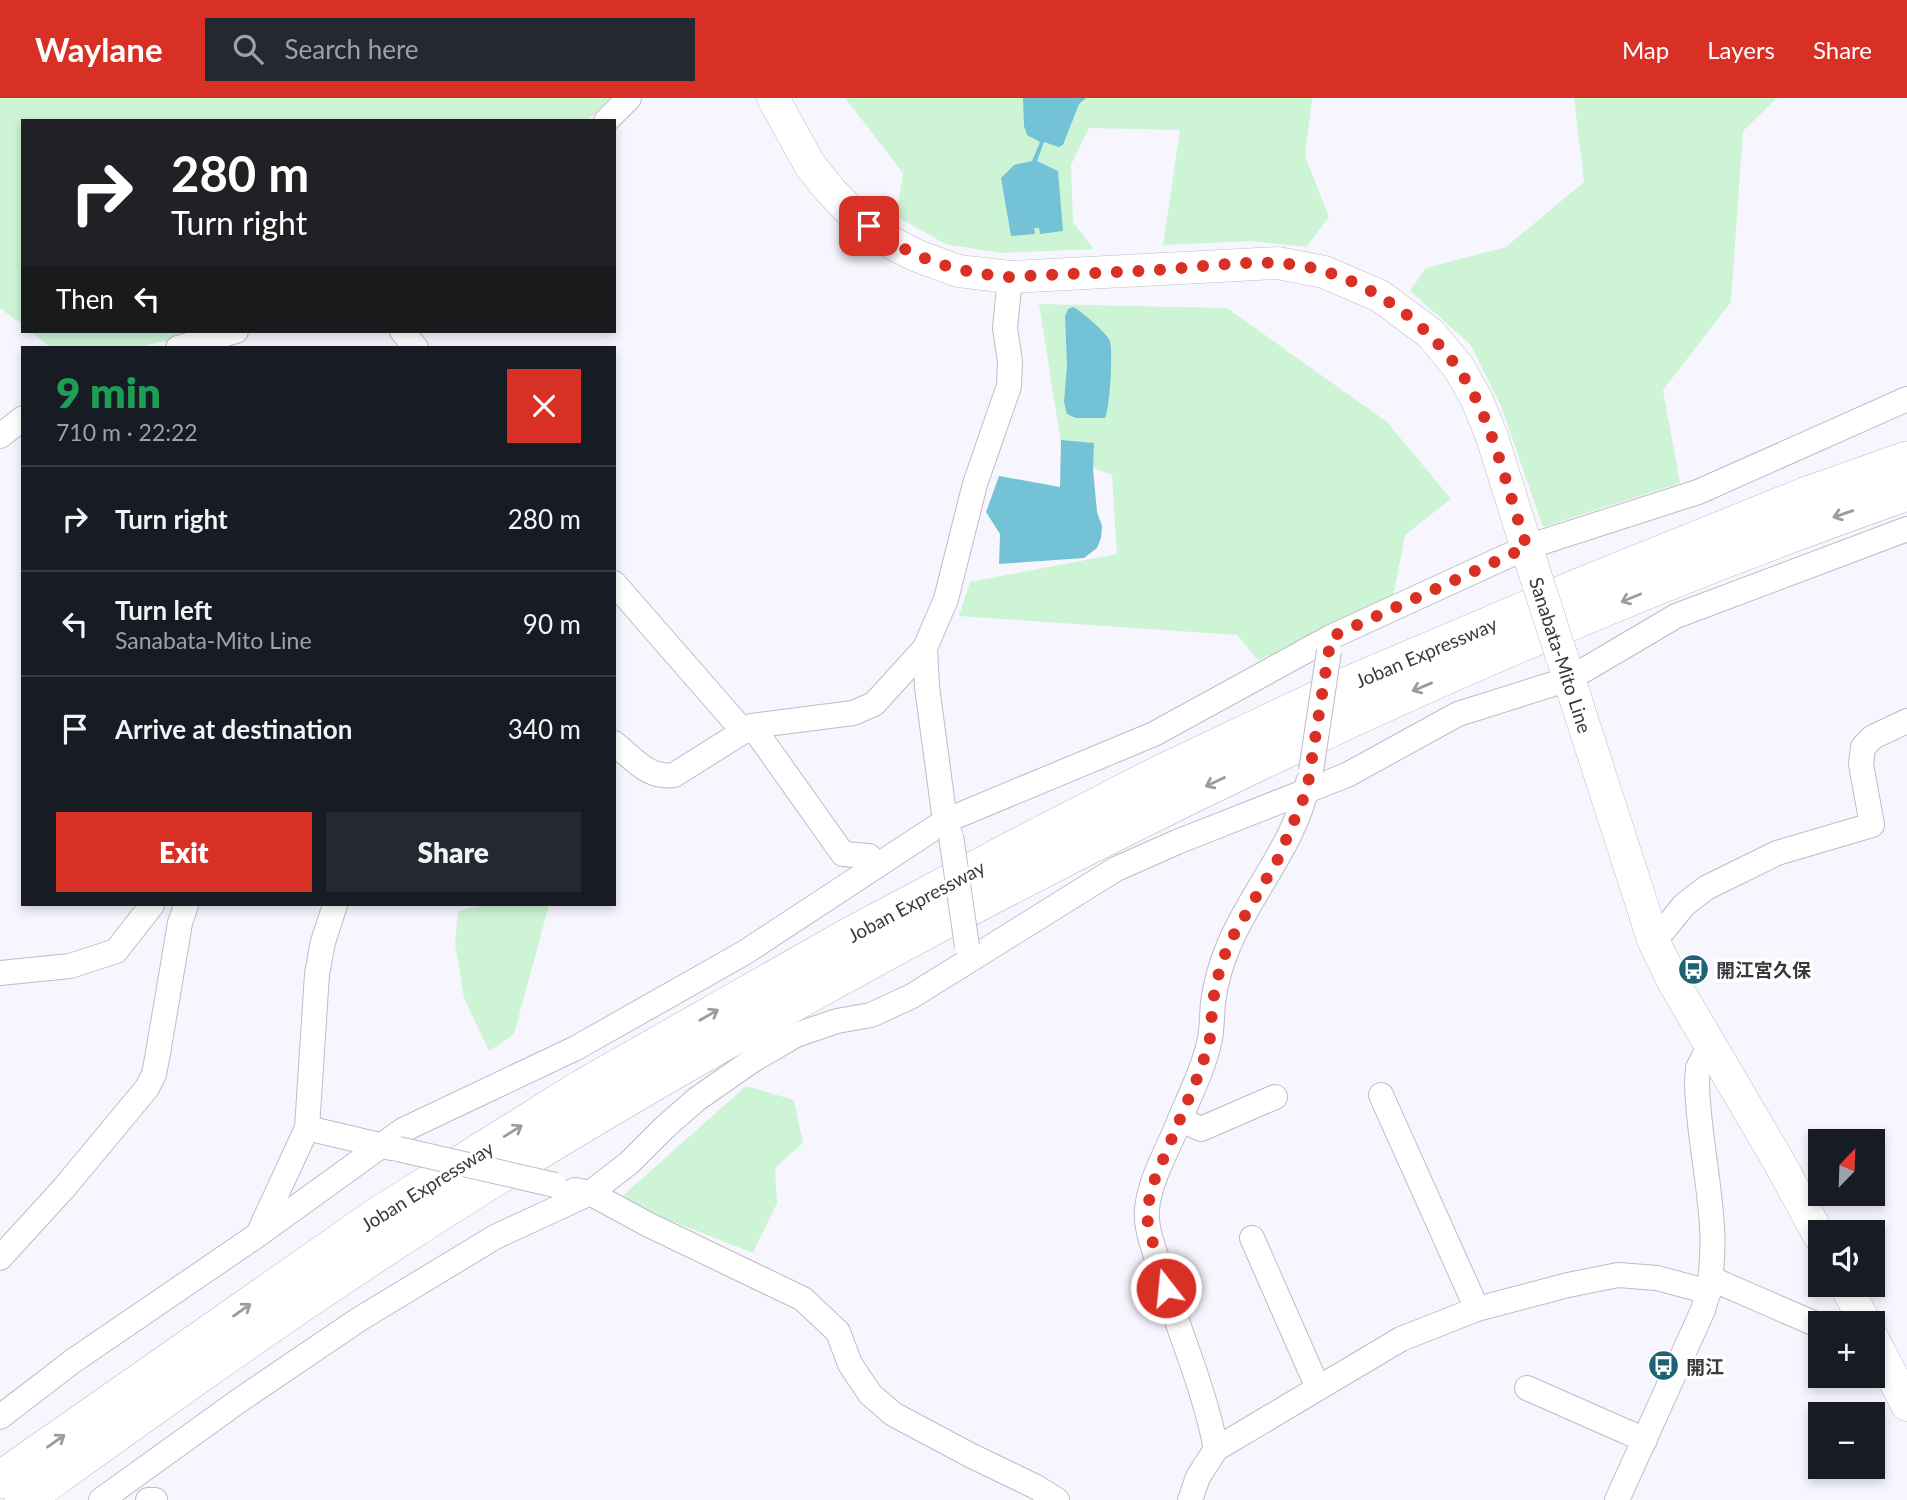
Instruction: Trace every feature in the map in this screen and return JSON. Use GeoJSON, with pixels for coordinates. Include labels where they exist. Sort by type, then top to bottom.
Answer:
{"type":"FeatureCollection","features":[{"type":"Feature","properties":{"kind":"highway","name":"Joban Expressway"},"geometry":{"type":"LineString","coordinates":[[0,1480],[379,1215],[584,1087],[839,943],[1008,852],[1154,777],[1346,687],[1579,587],[1780,506],[1907,460]]}},
{"type":"Feature","properties":{"kind":"highway","name":"Joban Expressway"},"geometry":{"type":"LineString","coordinates":[[23,1500],[207,1367],[389,1245],[599,1114],[868,961],[1157,810],[1342,722],[1808,526],[1907,492]]}},
{"type":"Feature","properties":{"kind":"main road","name":"Sanabata-Mito Line"},"geometry":{"type":"LineString","coordinates":[[773,98],[793,137],[829,189],[852,213],[886,240],[915,255],[958,271],[1010,277],[1278,263],[1324,272],[1380,296],[1431,334],[1458,368],[1477,400],[1492,437],[1654,942],[1674,984],[1811,1220]]}},
{"type":"Feature","properties":{"kind":"main road"},"geometry":{"type":"LineString","coordinates":[[1885,1356],[1907,1405]]}},
{"type":"Feature","properties":{"kind":"street"},"geometry":{"type":"LineString","coordinates":[[608,119],[629,98]]}},
{"type":"Feature","properties":{"kind":"street"},"geometry":{"type":"LineString","coordinates":[[616,745],[649,772],[662,777],[674,775],[748,729],[853,713],[874,704],[925,648],[946,599],[975,484],[1009,386],[1010,362],[1005,328],[1010,277]]}},
{"type":"Feature","properties":{"kind":"street"},"geometry":{"type":"LineString","coordinates":[[185,346],[229,333]]}},
{"type":"Feature","properties":{"kind":"street"},"geometry":{"type":"LineString","coordinates":[[0,1417],[73,1361],[390,1147],[403,1130],[576,1048],[732,960],[877,866],[948,828],[1154,734],[1527,547],[1698,492],[1907,399]]}},
{"type":"Feature","properties":{"kind":"street"},"geometry":{"type":"LineString","coordinates":[[0,436],[21,420]]}},
{"type":"Feature","properties":{"kind":"street"},"geometry":{"type":"LineString","coordinates":[[101,1500],[240,1400],[358,1320],[495,1237],[590,1193],[629,1163],[698,1099],[752,1060],[796,1035],[837,1021],[871,1015],[912,996],[970,953],[1116,869],[1309,780],[1348,775],[1458,714],[1676,616],[1907,529]]}},
{"type":"Feature","properties":{"kind":"street"},"geometry":{"type":"LineString","coordinates":[[616,585],[748,729],[843,854],[869,856],[877,866]]}},
{"type":"Feature","properties":{"kind":"street"},"geometry":{"type":"LineString","coordinates":[[1216,1449],[1200,1387],[1148,1226],[1147,1209],[1154,1181],[1201,1069],[1210,1038],[1213,1000],[1220,968],[1229,943],[1278,859],[1309,780],[1330,644]]}},
{"type":"Feature","properties":{"kind":"street"},"geometry":{"type":"LineString","coordinates":[[925,648],[948,828],[970,953]]}},
{"type":"Feature","properties":{"kind":"street"},"geometry":{"type":"LineString","coordinates":[[1654,942],[1684,905],[1706,888],[1777,853],[1872,825],[1861,764],[1863,747],[1873,737],[1907,721]]}},
{"type":"Feature","properties":{"kind":"street"},"geometry":{"type":"LineString","coordinates":[[0,973],[69,966],[116,951],[151,906]]}},
{"type":"Feature","properties":{"kind":"street"},"geometry":{"type":"LineString","coordinates":[[0,1258],[64,1188],[147,1088],[159,1053],[180,923],[186,906]]}},
{"type":"Feature","properties":{"kind":"street"},"geometry":{"type":"LineString","coordinates":[[259,1234],[307,1128],[317,974],[323,942],[335,906]]}},
{"type":"Feature","properties":{"kind":"street"},"geometry":{"type":"LineString","coordinates":[[1617,1500],[1646,1440],[1710,1286],[1713,1238],[1697,1082],[1698,1068],[1710,1045]]}},
{"type":"Feature","properties":{"kind":"street"},"geometry":{"type":"LineString","coordinates":[[1381,1095],[1477,1309]]}},
{"type":"Feature","properties":{"kind":"street"},"geometry":{"type":"LineString","coordinates":[[1180,1119],[1201,1129],[1275,1097]]}},
{"type":"Feature","properties":{"kind":"street"},"geometry":{"type":"LineString","coordinates":[[307,1128],[590,1193],[647,1224],[803,1299],[838,1332],[850,1364],[870,1394],[893,1414],[1056,1500]]}},
{"type":"Feature","properties":{"kind":"street"},"geometry":{"type":"LineString","coordinates":[[1252,1238],[1318,1388]]}},
{"type":"Feature","properties":{"kind":"street"},"geometry":{"type":"LineString","coordinates":[[1190,1500],[1198,1477],[1216,1449],[1401,1339],[1477,1309],[1618,1275],[1710,1286],[1808,1322]]}},
{"type":"Feature","properties":{"kind":"street"},"geometry":{"type":"LineString","coordinates":[[1527,1388],[1646,1440]]}},
{"type":"Feature","properties":{"kind":"street"},"geometry":{"type":"LineString","coordinates":[[0,1487],[10,1500]]}},
{"type":"Feature","properties":{"kind":"street"},"geometry":{"type":"LineString","coordinates":[[148,1500],[155,1500]]}},
{"type":"Feature","properties":{"kind":"green space"},"geometry":{"type":"Polygon","coordinates":[[[0,98],[611,98],[588,119],[21,119],[21,324],[0,308],[0,98]]]}},
{"type":"Feature","properties":{"kind":"green space"},"geometry":{"type":"Polygon","coordinates":[[[845,98],[1312,98],[1305,156],[1329,217],[1306,247],[1252,241],[1163,245],[1180,130],[1089,128],[1071,165],[1073,222],[1094,249],[1001,253],[945,244],[896,216],[903,173],[845,98]]]}},
{"type":"Feature","properties":{"kind":"green space"},"geometry":{"type":"Polygon","coordinates":[[[1574,98],[1777,98],[1743,131],[1731,302],[1663,390],[1680,483],[1543,527],[1501,406],[1470,344],[1410,291],[1426,268],[1506,247],[1584,182],[1574,98]]]}},
{"type":"Feature","properties":{"kind":"green space"},"geometry":{"type":"Polygon","coordinates":[[[1039,304],[1227,308],[1387,422],[1451,499],[1405,535],[1393,597],[1322,634],[1258,660],[1237,635],[959,616],[970,582],[1117,554],[1112,475],[1063,456],[1039,304]]]}},
{"type":"Feature","properties":{"kind":"green space"},"geometry":{"type":"Polygon","coordinates":[[[33,333],[194,333],[142,346],[49,346],[33,333]]]}},
{"type":"Feature","properties":{"kind":"green space"},"geometry":{"type":"Polygon","coordinates":[[[480,906],[549,906],[514,1034],[489,1051],[464,998],[455,943],[458,911],[480,906]]]}},
{"type":"Feature","properties":{"kind":"green space"},"geometry":{"type":"Polygon","coordinates":[[[746,1086],[794,1100],[803,1143],[775,1168],[777,1203],[753,1253],[618,1200],[746,1086]]]}},
{"type":"Feature","properties":{"kind":"water"},"geometry":{"type":"Polygon","coordinates":[[[1023,98],[1086,98],[1079,104],[1063,145],[1059,147],[1044,142],[1037,161],[1058,171],[1063,231],[1040,234],[1039,228],[1034,228],[1035,234],[1011,236],[1001,178],[1014,165],[1032,161],[1040,142],[1027,135],[1023,98]]]}},
{"type":"Feature","properties":{"kind":"water"},"geometry":{"type":"Polygon","coordinates":[[[1073,307],[1093,322],[1110,341],[1110,380],[1105,418],[1076,418],[1067,414],[1064,402],[1067,366],[1065,316],[1068,309],[1073,307]]]}},
{"type":"Feature","properties":{"kind":"water"},"geometry":{"type":"Polygon","coordinates":[[[1061,440],[1094,443],[1093,469],[1097,512],[1102,526],[1097,548],[1084,558],[999,564],[1000,534],[986,512],[999,476],[1060,487],[1061,440]]]}},
{"type":"Feature","properties":{"kind":"place","name":"開江宮久保"},"geometry":{"type":"Point","coordinates":[1693,969]}},
{"type":"Feature","properties":{"kind":"place","name":"開江"},"geometry":{"type":"Point","coordinates":[1663,1366]}},
{"type":"Feature","properties":{"kind":"route"},"geometry":{"type":"LineString","coordinates":[[869,226],[886,240],[915,255],[958,271],[976,274],[1010,277],[1278,263],[1324,272],[1380,296],[1431,334],[1458,368],[1477,400],[1492,437],[1527,547],[1331,637],[1307,790],[1278,859],[1229,943],[1220,968],[1213,1000],[1210,1038],[1201,1069],[1154,1181],[1147,1209],[1148,1226],[1166,1288]]}}]}
